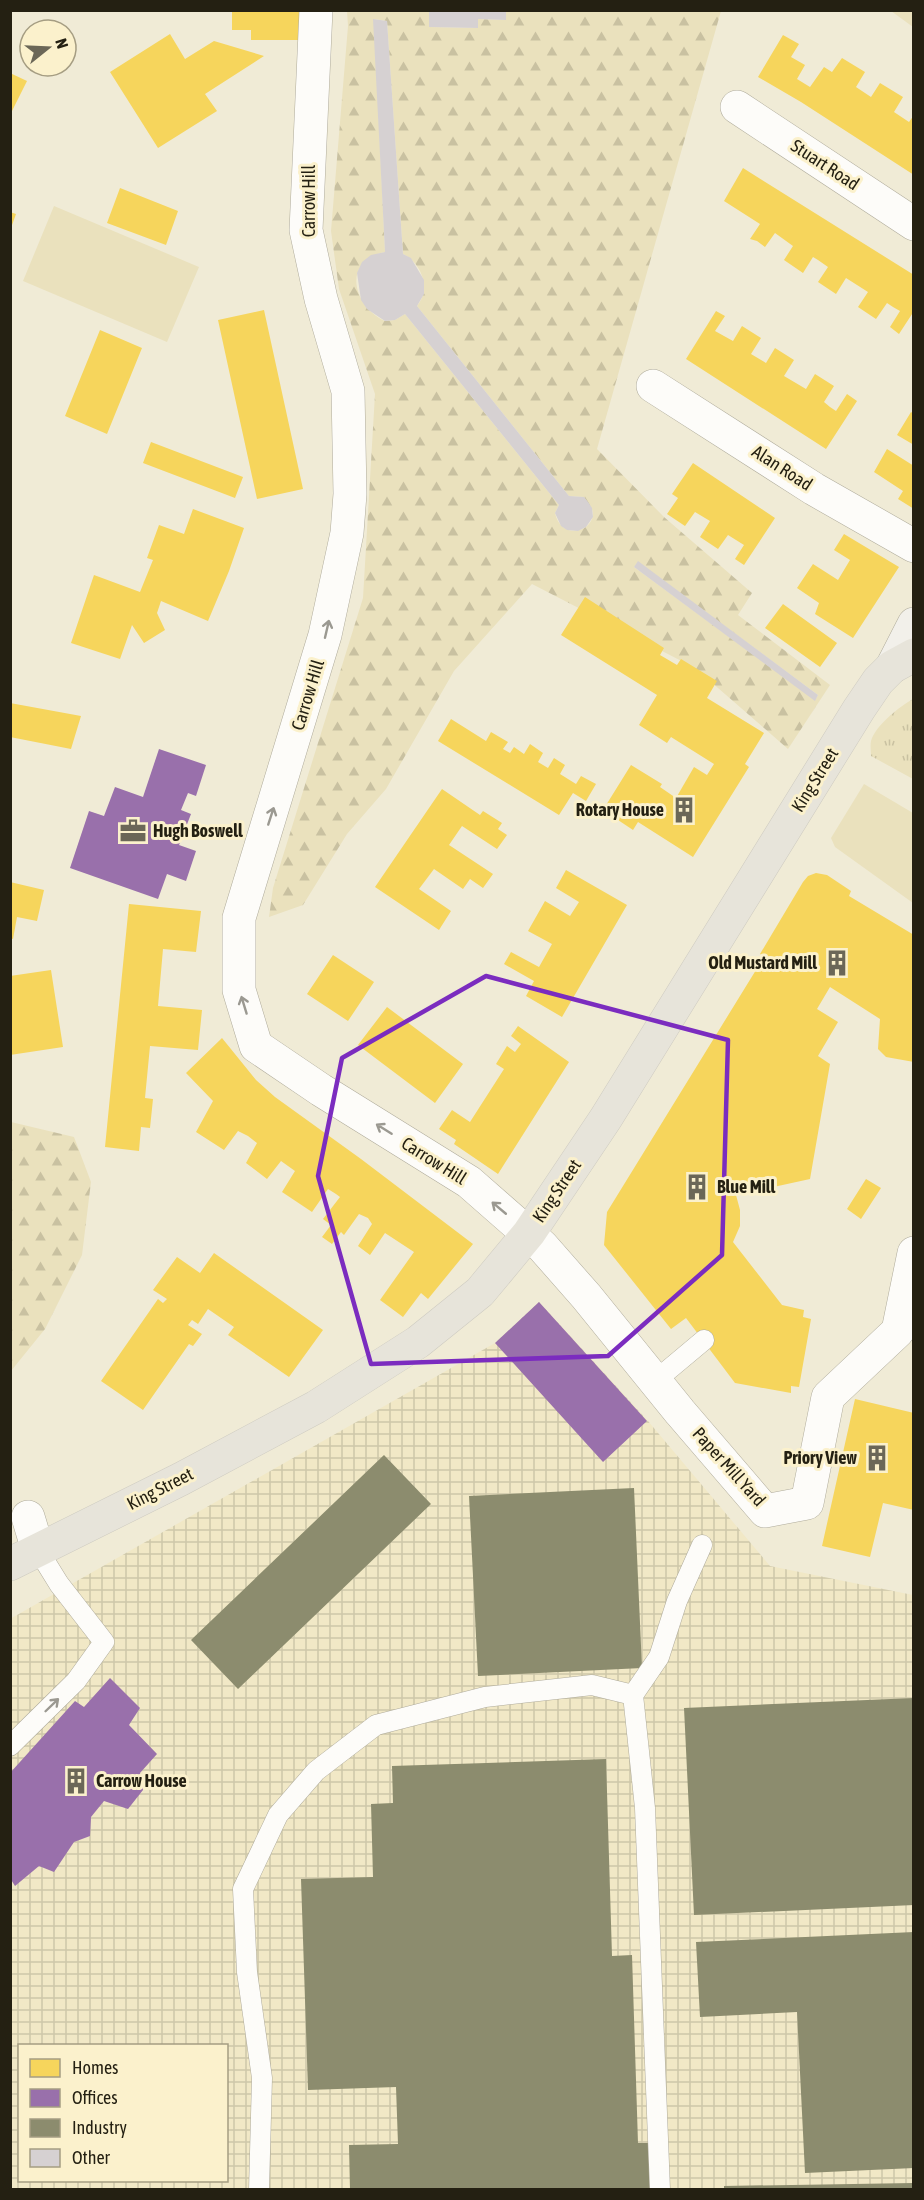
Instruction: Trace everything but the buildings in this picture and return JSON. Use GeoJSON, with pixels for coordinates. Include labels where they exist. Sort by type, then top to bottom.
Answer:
{"type":"FeatureCollection","features":[{"type":"Feature","properties":{"kind":"main road","name":"King Street"},"geometry":{"type":"LineString","coordinates":[[24,1557],[181,1479],[316,1407],[418,1342],[480,1292],[529,1233],[611,1109],[859,709],[878,681],[903,661]]}},
{"type":"Feature","properties":{"kind":"street","name":"Carrow Hill"},"geometry":{"type":"LineString","coordinates":[[316,10],[306,230],[321,299],[348,391],[350,494],[347,533],[325,635],[238,918],[239,990],[256,1046],[321,1090],[469,1182],[529,1233]]}},
{"type":"Feature","properties":{"kind":"street","name":"Stuart Road"},"geometry":{"type":"LineString","coordinates":[[737,107],[914,224]]}},
{"type":"Feature","properties":{"kind":"street","name":"Alan Road"},"geometry":{"type":"LineString","coordinates":[[653,386],[814,489],[914,546]]}},
{"type":"Feature","properties":{"kind":"street","name":"King Street"},"geometry":{"type":"LineString","coordinates":[[903,661],[914,624]]}},
{"type":"Feature","properties":{"kind":"street","name":"Paper Mill Yard"},"geometry":{"type":"LineString","coordinates":[[529,1233],[586,1296],[765,1511],[807,1503],[828,1397],[898,1331],[914,1253]]}},
{"type":"Feature","properties":{"kind":"street"},"geometry":{"type":"LineString","coordinates":[[24,1557],[27,1517]]}},
{"type":"Feature","properties":{"kind":"lane"},"geometry":{"type":"LineString","coordinates":[[655,1381],[704,1340]]}},
{"type":"Feature","properties":{"kind":"lane"},"geometry":{"type":"LineString","coordinates":[[660,2190],[645,1808],[633,1695],[659,1657],[677,1601],[702,1545]]}},
{"type":"Feature","properties":{"kind":"lane"},"geometry":{"type":"LineString","coordinates":[[10,1746],[76,1681],[104,1642],[59,1584],[24,1557]]}},
{"type":"Feature","properties":{"kind":"lane"},"geometry":{"type":"LineString","coordinates":[[259,2190],[262,2078],[247,1972],[243,1889],[278,1815],[316,1771],[376,1725],[485,1697],[592,1685],[633,1695]]}},
{"type":"Feature","properties":{"kind":"highlighted area"},"geometry":{"type":"Polygon","coordinates":[[[486,976],[728,1040],[722,1255],[608,1356],[371,1364],[318,1176],[342,1058],[486,976]]]}},
{"type":"Feature","properties":{"kind":"shaded area"},"geometry":{"type":"Polygon","coordinates":[[[539,1302],[648,1421],[770,1566],[913,1595],[913,2189],[11,2189],[10,1619],[495,1343],[539,1302]]]}},
{"type":"Feature","properties":{"kind":"green space"},"geometry":{"type":"Polygon","coordinates":[[[347,11],[429,11],[429,27],[477,28],[478,19],[505,20],[506,11],[721,11],[597,449],[664,517],[752,593],[738,615],[830,685],[788,749],[695,668],[532,584],[454,671],[386,789],[347,834],[303,905],[269,917],[273,888],[363,598],[375,394],[339,289],[331,231],[348,26],[347,11]],[[374,19],[385,252],[371,257],[362,264],[357,274],[356,284],[359,295],[374,314],[385,321],[395,320],[405,314],[559,505],[555,513],[559,523],[572,531],[579,530],[590,522],[593,516],[592,509],[584,497],[569,496],[417,306],[424,284],[415,264],[403,254],[387,21],[374,19]],[[638,562],[634,567],[815,700],[818,695],[638,562]]]}},
{"type":"Feature","properties":{"kind":"green space"},"geometry":{"type":"Polygon","coordinates":[[[891,11],[913,11],[913,27],[891,11]]]}},
{"type":"Feature","properties":{"kind":"green space"},"geometry":{"type":"Polygon","coordinates":[[[54,206],[199,267],[167,342],[23,281],[54,206]]]}},
{"type":"Feature","properties":{"kind":"green space"},"geometry":{"type":"Polygon","coordinates":[[[913,699],[913,779],[871,756],[871,741],[877,729],[895,711],[913,699]]]}},
{"type":"Feature","properties":{"kind":"green space"},"geometry":{"type":"Polygon","coordinates":[[[864,784],[913,813],[913,903],[835,847],[831,838],[864,784]]]}},
{"type":"Feature","properties":{"kind":"green space"},"geometry":{"type":"Polygon","coordinates":[[[11,1122],[74,1137],[91,1182],[82,1255],[45,1329],[11,1371],[11,1122]]]}},
{"type":"Feature","properties":{"kind":"place","name":"Rotary House"},"geometry":{"type":"Point","coordinates":[684,810]}},
{"type":"Feature","properties":{"kind":"place","name":"Hugh Boswell"},"geometry":{"type":"Point","coordinates":[133,831]}},
{"type":"Feature","properties":{"kind":"place","name":"Old Mustard Mill"},"geometry":{"type":"Point","coordinates":[837,963]}},
{"type":"Feature","properties":{"kind":"place","name":"Blue Mill"},"geometry":{"type":"Point","coordinates":[697,1187]}},
{"type":"Feature","properties":{"kind":"place","name":"Priory View"},"geometry":{"type":"Point","coordinates":[877,1458]}},
{"type":"Feature","properties":{"kind":"place","name":"Carrow House"},"geometry":{"type":"Point","coordinates":[76,1781]}}]}
